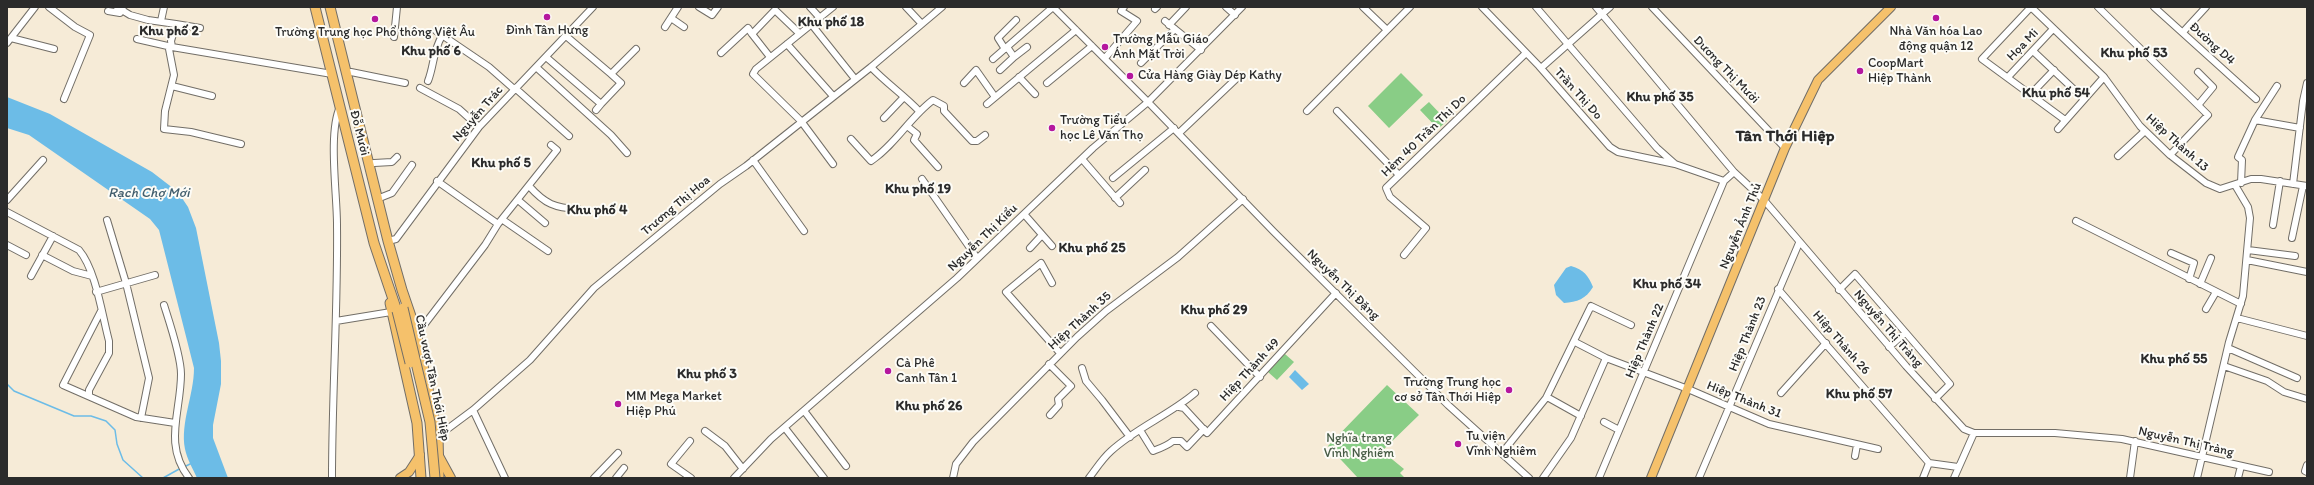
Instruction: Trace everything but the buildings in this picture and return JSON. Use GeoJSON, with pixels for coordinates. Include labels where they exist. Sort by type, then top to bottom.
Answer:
{"type":"FeatureCollection","features":[{"type":"Feature","properties":{"kind":"highway","name":"Đỗ Mười"},"geometry":{"type":"LineString","coordinates":[[315,7],[332,74],[342,103]]}},
{"type":"Feature","properties":{"kind":"highway","name":"Đỗ Mười"},"geometry":{"type":"LineString","coordinates":[[321,7],[342,103],[378,242],[381,264],[389,292],[397,310],[424,477]]}},
{"type":"Feature","properties":{"kind":"highway","name":"Đỗ Mười"},"geometry":{"type":"LineString","coordinates":[[330,7],[388,241],[415,328],[438,436],[438,477]]}},
{"type":"Feature","properties":{"kind":"highway","name":"Đỗ Mười"},"geometry":{"type":"LineString","coordinates":[[336,7],[390,231],[388,241]]}},
{"type":"Feature","properties":{"kind":"highway","name":"Đỗ Mười"},"geometry":{"type":"LineString","coordinates":[[397,310],[402,290]]}},
{"type":"Feature","properties":{"kind":"highway","name":"Cầu vượt Tân Thới Hiệp"},"geometry":{"type":"LineString","coordinates":[[397,310],[423,417],[424,477]]}},
{"type":"Feature","properties":{"kind":"highway","name":"Cầu vượt Tân Thới Hiệp"},"geometry":{"type":"LineString","coordinates":[[397,310],[430,422],[438,477]]}},
{"type":"Feature","properties":{"kind":"highway"},"geometry":{"type":"LineString","coordinates":[[424,477],[438,477]]}},
{"type":"Feature","properties":{"kind":"main road","name":"Nguyễn Ảnh Thủ"},"geometry":{"type":"LineString","coordinates":[[1651,478],[1785,148],[1818,80],[1891,7]]}},
{"type":"Feature","properties":{"kind":"main road"},"geometry":{"type":"LineString","coordinates":[[400,478],[409,472],[420,455]]}},
{"type":"Feature","properties":{"kind":"main road"},"geometry":{"type":"LineString","coordinates":[[439,456],[451,478]]}},
{"type":"Feature","properties":{"kind":"street"},"geometry":{"type":"LineString","coordinates":[[35,7],[9,41],[54,49]]}},
{"type":"Feature","properties":{"kind":"street"},"geometry":{"type":"LineString","coordinates":[[49,7],[75,27],[90,35],[64,99]]}},
{"type":"Feature","properties":{"kind":"street"},"geometry":{"type":"LineString","coordinates":[[162,21],[164,7]]}},
{"type":"Feature","properties":{"kind":"street"},"geometry":{"type":"LineString","coordinates":[[394,37],[397,7]]}},
{"type":"Feature","properties":{"kind":"street","name":"Nguyễn Trác"},"geometry":{"type":"LineString","coordinates":[[388,241],[396,239],[437,181],[479,126],[593,7]]}},
{"type":"Feature","properties":{"kind":"street"},"geometry":{"type":"LineString","coordinates":[[665,27],[678,7]]}},
{"type":"Feature","properties":{"kind":"street"},"geometry":{"type":"LineString","coordinates":[[699,7],[712,15],[718,7]]}},
{"type":"Feature","properties":{"kind":"street"},"geometry":{"type":"LineString","coordinates":[[810,7],[820,18]]}},
{"type":"Feature","properties":{"kind":"street"},"geometry":{"type":"LineString","coordinates":[[833,7],[756,68],[753,74],[801,121],[833,164]]}},
{"type":"Feature","properties":{"kind":"street"},"geometry":{"type":"LineString","coordinates":[[906,7],[921,23]]}},
{"type":"Feature","properties":{"kind":"street","name":"Trương Thị Hoa"},"geometry":{"type":"LineString","coordinates":[[438,436],[473,410],[530,360],[594,288],[720,184],[753,160],[871,67],[921,23],[942,7]]}},
{"type":"Feature","properties":{"kind":"street"},"geometry":{"type":"LineString","coordinates":[[993,59],[1053,7]]}},
{"type":"Feature","properties":{"kind":"street","name":"Nguyễn Thị Đặng"},"geometry":{"type":"LineString","coordinates":[[1053,7],[1179,133],[1274,232],[1448,405],[1529,478]]}},
{"type":"Feature","properties":{"kind":"street"},"geometry":{"type":"LineString","coordinates":[[1105,58],[1137,21],[1121,11],[1124,7]]}},
{"type":"Feature","properties":{"kind":"street"},"geometry":{"type":"LineString","coordinates":[[1141,63],[1186,7]]}},
{"type":"Feature","properties":{"kind":"street"},"geometry":{"type":"LineString","coordinates":[[1226,7],[1235,15]]}},
{"type":"Feature","properties":{"kind":"street","name":"Nguyễn Thị Kiểu"},"geometry":{"type":"LineString","coordinates":[[734,478],[771,439],[805,412],[977,258],[1082,159],[1148,102],[1242,7]]}},
{"type":"Feature","properties":{"kind":"street"},"geometry":{"type":"LineString","coordinates":[[1363,7],[1387,30]]}},
{"type":"Feature","properties":{"kind":"street","name":"Trần Thị Do"},"geometry":{"type":"LineString","coordinates":[[1482,7],[1541,68],[1610,148],[1618,152],[1674,164],[1724,182]]}},
{"type":"Feature","properties":{"kind":"street"},"geometry":{"type":"LineString","coordinates":[[1536,7],[1640,130],[1674,164]]}},
{"type":"Feature","properties":{"kind":"street","name":"Nguyễn Thị Tràng"},"geometry":{"type":"LineString","coordinates":[[1596,7],[1734,172],[1764,200],[1839,290],[1935,399],[1964,429],[1974,433],[2055,433],[2135,441],[2269,472]]}},
{"type":"Feature","properties":{"kind":"street"},"geometry":{"type":"LineString","coordinates":[[1541,68],[1610,7]]}},
{"type":"Feature","properties":{"kind":"street","name":"Dương Thị Mười"},"geometry":{"type":"LineString","coordinates":[[1652,7],[1785,148]]}},
{"type":"Feature","properties":{"kind":"street"},"geometry":{"type":"LineString","coordinates":[[2031,7],[1982,59],[2032,94],[2065,120]]}},
{"type":"Feature","properties":{"kind":"street","name":"Hiệp Thành 13"},"geometry":{"type":"LineString","coordinates":[[2031,7],[2104,77],[2145,131],[2170,155],[2212,187],[2220,189],[2251,179],[2280,181],[2305,186]]}},
{"type":"Feature","properties":{"kind":"street"},"geometry":{"type":"LineString","coordinates":[[2098,7],[2199,104],[2208,115],[2170,155]]}},
{"type":"Feature","properties":{"kind":"street","name":"Đường D4"},"geometry":{"type":"LineString","coordinates":[[2154,7],[2256,99]]}},
{"type":"Feature","properties":{"kind":"street"},"geometry":{"type":"LineString","coordinates":[[2183,32],[2206,7]]}},
{"type":"Feature","properties":{"kind":"street"},"geometry":{"type":"LineString","coordinates":[[108,11],[115,14],[120,13],[120,8],[148,20],[200,28]]}},
{"type":"Feature","properties":{"kind":"street"},"geometry":{"type":"LineString","coordinates":[[752,34],[776,8],[799,33]]}},
{"type":"Feature","properties":{"kind":"street"},"geometry":{"type":"LineString","coordinates":[[1307,111],[1408,8]]}},
{"type":"Feature","properties":{"kind":"street"},"geometry":{"type":"LineString","coordinates":[[671,18],[684,27]]}},
{"type":"Feature","properties":{"kind":"street"},"geometry":{"type":"LineString","coordinates":[[1014,57],[998,38],[1016,20]]}},
{"type":"Feature","properties":{"kind":"street"},"geometry":{"type":"LineString","coordinates":[[172,47],[171,41],[176,24]]}},
{"type":"Feature","properties":{"kind":"street"},"geometry":{"type":"LineString","coordinates":[[812,25],[855,79]]}},
{"type":"Feature","properties":{"kind":"street"},"geometry":{"type":"LineString","coordinates":[[1170,25],[1201,50]]}},
{"type":"Feature","properties":{"kind":"street"},"geometry":{"type":"LineString","coordinates":[[721,53],[748,28],[770,57]]}},
{"type":"Feature","properties":{"kind":"street","name":"Họa Mi"},"geometry":{"type":"LineString","coordinates":[[2008,77],[2053,29]]}},
{"type":"Feature","properties":{"kind":"street"},"geometry":{"type":"LineString","coordinates":[[987,104],[1076,30]]}},
{"type":"Feature","properties":{"kind":"street"},"geometry":{"type":"LineString","coordinates":[[436,31],[489,68],[568,136]]}},
{"type":"Feature","properties":{"kind":"street"},"geometry":{"type":"LineString","coordinates":[[428,81],[432,72],[437,44],[442,36]]}},
{"type":"Feature","properties":{"kind":"street"},"geometry":{"type":"LineString","coordinates":[[566,36],[621,83],[596,110]]}},
{"type":"Feature","properties":{"kind":"street"},"geometry":{"type":"LineString","coordinates":[[137,40],[332,74]]}},
{"type":"Feature","properties":{"kind":"street"},"geometry":{"type":"LineString","coordinates":[[787,44],[833,96]]}},
{"type":"Feature","properties":{"kind":"street"},"geometry":{"type":"LineString","coordinates":[[1047,83],[1092,46]]}},
{"type":"Feature","properties":{"kind":"street"},"geometry":{"type":"LineString","coordinates":[[172,47],[168,48],[174,75],[165,111],[164,129],[191,132],[241,144]]}},
{"type":"Feature","properties":{"kind":"street"},"geometry":{"type":"LineString","coordinates":[[1000,70],[1027,47]]}},
{"type":"Feature","properties":{"kind":"street"},"geometry":{"type":"LineString","coordinates":[[611,74],[636,49]]}},
{"type":"Feature","properties":{"kind":"street"},"geometry":{"type":"LineString","coordinates":[[2033,51],[2084,99]]}},
{"type":"Feature","properties":{"kind":"street","name":"Hẻm 40 Trần Thị Do"},"geometry":{"type":"LineString","coordinates":[[1404,255],[1426,229],[1390,197],[1386,188],[1526,53]]}},
{"type":"Feature","properties":{"kind":"street"},"geometry":{"type":"LineString","coordinates":[[546,57],[601,104]]}},
{"type":"Feature","properties":{"kind":"street"},"geometry":{"type":"LineString","coordinates":[[536,67],[611,135],[627,153]]}},
{"type":"Feature","properties":{"kind":"street"},"geometry":{"type":"LineString","coordinates":[[871,67],[887,84],[919,111]]}},
{"type":"Feature","properties":{"kind":"street"},"geometry":{"type":"LineString","coordinates":[[964,83],[976,70],[995,97]]}},
{"type":"Feature","properties":{"kind":"street"},"geometry":{"type":"LineString","coordinates":[[2032,94],[2054,70]]}},
{"type":"Feature","properties":{"kind":"street"},"geometry":{"type":"LineString","coordinates":[[351,72],[405,83]]}},
{"type":"Feature","properties":{"kind":"street"},"geometry":{"type":"LineString","coordinates":[[2198,72],[2213,87],[2199,104]]}},
{"type":"Feature","properties":{"kind":"street"},"geometry":{"type":"LineString","coordinates":[[1019,77],[1034,94]]}},
{"type":"Feature","properties":{"kind":"street"},"geometry":{"type":"LineString","coordinates":[[1179,133],[1238,77]]}},
{"type":"Feature","properties":{"kind":"street"},"geometry":{"type":"LineString","coordinates":[[2058,129],[2104,77]]}},
{"type":"Feature","properties":{"kind":"street"},"geometry":{"type":"LineString","coordinates":[[2293,184],[2307,83]]}},
{"type":"Feature","properties":{"kind":"street"},"geometry":{"type":"LineString","coordinates":[[172,86],[212,96]]}},
{"type":"Feature","properties":{"kind":"street"},"geometry":{"type":"LineString","coordinates":[[2197,478],[2228,348],[2241,304],[2247,260],[2250,218],[2248,207],[2238,184],[2242,160],[2238,157],[2255,120],[2277,86]]}},
{"type":"Feature","properties":{"kind":"street"},"geometry":{"type":"LineString","coordinates":[[420,88],[459,109],[479,126]]}},
{"type":"Feature","properties":{"kind":"street"},"geometry":{"type":"LineString","coordinates":[[884,118],[904,97]]}},
{"type":"Feature","properties":{"kind":"street"},"geometry":{"type":"LineString","coordinates":[[851,139],[870,161],[884,150],[919,111],[934,100],[944,106],[944,112],[972,141],[977,141],[985,135]]}},
{"type":"Feature","properties":{"kind":"street"},"geometry":{"type":"LineString","coordinates":[[332,478],[332,404],[336,321],[337,225],[334,132],[342,103]]}},
{"type":"Feature","properties":{"kind":"street"},"geometry":{"type":"LineString","coordinates":[[1337,111],[1399,175]]}},
{"type":"Feature","properties":{"kind":"street"},"geometry":{"type":"LineString","coordinates":[[2255,120],[2300,128]]}},
{"type":"Feature","properties":{"kind":"street"},"geometry":{"type":"LineString","coordinates":[[907,126],[917,134],[914,140],[938,167]]}},
{"type":"Feature","properties":{"kind":"street"},"geometry":{"type":"LineString","coordinates":[[1113,178],[1174,128]]}},
{"type":"Feature","properties":{"kind":"street"},"geometry":{"type":"LineString","coordinates":[[2118,156],[2145,131]]}},
{"type":"Feature","properties":{"kind":"street"},"geometry":{"type":"LineString","coordinates":[[415,328],[424,325],[500,222],[557,150],[551,146]]}},
{"type":"Feature","properties":{"kind":"street"},"geometry":{"type":"LineString","coordinates":[[374,163],[392,162],[397,157]]}},
{"type":"Feature","properties":{"kind":"street"},"geometry":{"type":"LineString","coordinates":[[1082,159],[1102,184],[1120,203]]}},
{"type":"Feature","properties":{"kind":"street"},"geometry":{"type":"LineString","coordinates":[[7,200],[43,160]]}},
{"type":"Feature","properties":{"kind":"street"},"geometry":{"type":"LineString","coordinates":[[753,160],[804,231]]}},
{"type":"Feature","properties":{"kind":"street"},"geometry":{"type":"LineString","coordinates":[[382,197],[392,193],[412,165]]}},
{"type":"Feature","properties":{"kind":"street"},"geometry":{"type":"LineString","coordinates":[[1115,198],[1145,170]]}},
{"type":"Feature","properties":{"kind":"street","name":"Hiệp Thành 22"},"geometry":{"type":"LineString","coordinates":[[1599,478],[1724,182],[1734,172]]}},
{"type":"Feature","properties":{"kind":"street"},"geometry":{"type":"LineString","coordinates":[[922,179],[977,258]]}},
{"type":"Feature","properties":{"kind":"street"},"geometry":{"type":"LineString","coordinates":[[437,181],[548,251]]}},
{"type":"Feature","properties":{"kind":"street"},"geometry":{"type":"LineString","coordinates":[[2272,225],[2280,181]]}},
{"type":"Feature","properties":{"kind":"street"},"geometry":{"type":"LineString","coordinates":[[529,186],[536,194],[558,208],[578,208]]}},
{"type":"Feature","properties":{"kind":"street"},"geometry":{"type":"LineString","coordinates":[[2292,238],[2305,186]]}},
{"type":"Feature","properties":{"kind":"street","name":"Hiệp Thành 35"},"geometry":{"type":"LineString","coordinates":[[953,478],[956,464],[973,442],[1060,353],[1106,310],[1178,257],[1243,199]]}},
{"type":"Feature","properties":{"kind":"street"},"geometry":{"type":"LineString","coordinates":[[518,200],[544,223]]}},
{"type":"Feature","properties":{"kind":"street"},"geometry":{"type":"LineString","coordinates":[[7,212],[79,250],[84,256],[92,276],[109,341],[109,353],[89,390],[89,396]]}},
{"type":"Feature","properties":{"kind":"street"},"geometry":{"type":"LineString","coordinates":[[1024,214],[1052,246]]}},
{"type":"Feature","properties":{"kind":"street"},"geometry":{"type":"LineString","coordinates":[[107,220],[126,283],[150,378],[141,418]]}},
{"type":"Feature","properties":{"kind":"street"},"geometry":{"type":"LineString","coordinates":[[2076,220],[2189,279],[2241,304]]}},
{"type":"Feature","properties":{"kind":"street"},"geometry":{"type":"LineString","coordinates":[[1030,248],[1042,235]]}},
{"type":"Feature","properties":{"kind":"street"},"geometry":{"type":"LineString","coordinates":[[31,276],[53,236]]}},
{"type":"Feature","properties":{"kind":"street","name":"Hiệp Thành 23"},"geometry":{"type":"LineString","coordinates":[[1699,478],[1730,408],[1778,289],[1799,243]]}},
{"type":"Feature","properties":{"kind":"street"},"geometry":{"type":"LineString","coordinates":[[7,245],[26,255]]}},
{"type":"Feature","properties":{"kind":"street"},"geometry":{"type":"LineString","coordinates":[[2248,250],[2295,256]]}},
{"type":"Feature","properties":{"kind":"street"},"geometry":{"type":"LineString","coordinates":[[2171,253],[2194,263],[2189,279]]}},
{"type":"Feature","properties":{"kind":"street"},"geometry":{"type":"LineString","coordinates":[[42,255],[73,271],[92,276]]}},
{"type":"Feature","properties":{"kind":"street"},"geometry":{"type":"LineString","coordinates":[[2200,284],[2211,258]]}},
{"type":"Feature","properties":{"kind":"street"},"geometry":{"type":"LineString","coordinates":[[2247,260],[2307,272]]}},
{"type":"Feature","properties":{"kind":"street"},"geometry":{"type":"LineString","coordinates":[[1052,283],[1041,263],[1006,292],[1060,353]]}},
{"type":"Feature","properties":{"kind":"street"},"geometry":{"type":"LineString","coordinates":[[1839,290],[1855,274],[1950,384],[1935,399]]}},
{"type":"Feature","properties":{"kind":"street"},"geometry":{"type":"LineString","coordinates":[[96,292],[156,275]]}},
{"type":"Feature","properties":{"kind":"street","name":"Hiệp Thành 26"},"geometry":{"type":"LineString","coordinates":[[1778,289],[1930,463]]}},
{"type":"Feature","properties":{"kind":"street"},"geometry":{"type":"LineString","coordinates":[[2206,309],[2216,292]]}},
{"type":"Feature","properties":{"kind":"street","name":"Hiệp Thành 49"},"geometry":{"type":"LineString","coordinates":[[1204,429],[1208,433],[1336,293]]}},
{"type":"Feature","properties":{"kind":"street"},"geometry":{"type":"LineString","coordinates":[[164,305],[181,373],[175,422],[174,446],[178,460],[188,477]]}},
{"type":"Feature","properties":{"kind":"street"},"geometry":{"type":"LineString","coordinates":[[1502,453],[1547,397],[1575,342],[1591,306],[1631,325]]}},
{"type":"Feature","properties":{"kind":"street"},"geometry":{"type":"LineString","coordinates":[[336,321],[397,310]]}},
{"type":"Feature","properties":{"kind":"street"},"geometry":{"type":"LineString","coordinates":[[101,311],[63,385],[141,418],[175,422]]}},
{"type":"Feature","properties":{"kind":"street"},"geometry":{"type":"LineString","coordinates":[[2237,318],[2307,336]]}},
{"type":"Feature","properties":{"kind":"street"},"geometry":{"type":"LineString","coordinates":[[1212,326],[1260,377]]}},
{"type":"Feature","properties":{"kind":"street"},"geometry":{"type":"LineString","coordinates":[[1889,347],[1905,333]]}},
{"type":"Feature","properties":{"kind":"street","name":"Hiệp Thành 31"},"geometry":{"type":"LineString","coordinates":[[1575,342],[1606,358],[1645,371],[1769,424],[1878,449]]}},
{"type":"Feature","properties":{"kind":"street"},"geometry":{"type":"LineString","coordinates":[[1780,393],[1826,343]]}},
{"type":"Feature","properties":{"kind":"street"},"geometry":{"type":"LineString","coordinates":[[2228,348],[2297,378]]}},
{"type":"Feature","properties":{"kind":"street"},"geometry":{"type":"LineString","coordinates":[[1543,478],[1570,438],[1606,358]]}},
{"type":"Feature","properties":{"kind":"street"},"geometry":{"type":"LineString","coordinates":[[1049,364],[1071,386],[1058,399],[1059,405],[1050,415]]}},
{"type":"Feature","properties":{"kind":"street"},"geometry":{"type":"LineString","coordinates":[[2224,366],[2267,381],[2284,392],[2307,399]]}},
{"type":"Feature","properties":{"kind":"street"},"geometry":{"type":"LineString","coordinates":[[1082,368],[1086,381],[1130,437]]}},
{"type":"Feature","properties":{"kind":"street"},"geometry":{"type":"LineString","coordinates":[[1089,478],[1111,451],[1140,430],[1179,407],[1195,393]]}},
{"type":"Feature","properties":{"kind":"street"},"geometry":{"type":"LineString","coordinates":[[1547,397],[1581,416]]}},
{"type":"Feature","properties":{"kind":"street"},"geometry":{"type":"LineString","coordinates":[[1140,430],[1153,451],[1167,446],[1173,441],[1181,441],[1187,447],[1204,429],[1184,408],[1179,407]]}},
{"type":"Feature","properties":{"kind":"street"},"geometry":{"type":"LineString","coordinates":[[473,410],[505,478]]}},
{"type":"Feature","properties":{"kind":"street"},"geometry":{"type":"LineString","coordinates":[[805,412],[846,466]]}},
{"type":"Feature","properties":{"kind":"street"},"geometry":{"type":"LineString","coordinates":[[1604,422],[1619,430]]}},
{"type":"Feature","properties":{"kind":"street"},"geometry":{"type":"LineString","coordinates":[[785,428],[824,478]]}},
{"type":"Feature","properties":{"kind":"street"},"geometry":{"type":"LineString","coordinates":[[705,431],[725,446],[743,469]]}},
{"type":"Feature","properties":{"kind":"street"},"geometry":{"type":"LineString","coordinates":[[1954,478],[1974,433]]}},
{"type":"Feature","properties":{"kind":"street"},"geometry":{"type":"LineString","coordinates":[[2130,478],[2135,441]]}},
{"type":"Feature","properties":{"kind":"street"},"geometry":{"type":"LineString","coordinates":[[690,442],[671,464],[690,478]]}},
{"type":"Feature","properties":{"kind":"street"},"geometry":{"type":"LineString","coordinates":[[1855,456],[1857,445]]}},
{"type":"Feature","properties":{"kind":"street"},"geometry":{"type":"LineString","coordinates":[[594,478],[618,453]]}},
{"type":"Feature","properties":{"kind":"street"},"geometry":{"type":"LineString","coordinates":[[1923,478],[1930,463],[1958,468]]}},
{"type":"Feature","properties":{"kind":"street"},"geometry":{"type":"LineString","coordinates":[[2238,478],[2241,466]]}},
{"type":"Feature","properties":{"kind":"street"},"geometry":{"type":"LineString","coordinates":[[616,478],[624,468]]}},
{"type":"Feature","properties":{"kind":"green space"},"geometry":{"type":"Polygon","coordinates":[[[1401,73],[1423,95],[1389,128],[1368,106],[1401,73]]]}},
{"type":"Feature","properties":{"kind":"green space"},"geometry":{"type":"Polygon","coordinates":[[[1429,102],[1447,121],[1438,129],[1420,110],[1429,102]]]}},
{"type":"Feature","properties":{"kind":"green space"},"geometry":{"type":"Polygon","coordinates":[[[1285,354],[1294,362],[1277,380],[1268,372],[1285,354]]]}},
{"type":"Feature","properties":{"kind":"green space","name":"Nghĩa trang Vĩnh Nghiêm"},"geometry":{"type":"Polygon","coordinates":[[[1387,385],[1419,415],[1382,451],[1404,469],[1400,473],[1405,478],[1358,478],[1328,446],[1387,385]]]}},
{"type":"Feature","properties":{"kind":"water","name":"Rạch Chợ Mới"},"geometry":{"type":"Polygon","coordinates":[[[7,97],[50,114],[152,172],[178,192],[188,207],[196,228],[219,343],[221,384],[213,425],[213,438],[228,478],[197,478],[186,453],[184,429],[192,388],[194,368],[159,230],[150,219],[29,135],[7,128],[7,97]]]}},
{"type":"Feature","properties":{"kind":"water"},"geometry":{"type":"Polygon","coordinates":[[[1571,266],[1579,269],[1585,274],[1593,287],[1581,299],[1564,303],[1556,295],[1554,285],[1566,268],[1571,266]]]}},
{"type":"Feature","properties":{"kind":"water"},"geometry":{"type":"Polygon","coordinates":[[[1295,370],[1309,384],[1302,390],[1289,377],[1295,370]]]}},
{"type":"Feature","properties":{"kind":"waterway"},"geometry":{"type":"LineString","coordinates":[[7,384],[14,391],[74,416],[91,416],[106,421],[115,430],[117,444],[123,460],[143,478]]}},
{"type":"Feature","properties":{"kind":"waterway"},"geometry":{"type":"LineString","coordinates":[[184,467],[192,463]]}},
{"type":"Feature","properties":{"kind":"waterway"},"geometry":{"type":"LineString","coordinates":[[163,478],[181,468]]}},
{"type":"Feature","properties":{"kind":"place","name":"Đình Tân Hưng"},"geometry":{"type":"Point","coordinates":[547,17]}},
{"type":"Feature","properties":{"kind":"place","name":"Nhà Văn hóa Lao động quận 12"},"geometry":{"type":"Point","coordinates":[1936,18]}},
{"type":"Feature","properties":{"kind":"place","name":"Trường Trung học Phổ thông Việt Âu"},"geometry":{"type":"Point","coordinates":[375,19]}},
{"type":"Feature","properties":{"kind":"place","name":"Trường Mẫu Giáo Ánh Mặt Trời"},"geometry":{"type":"Point","coordinates":[1105,47]}},
{"type":"Feature","properties":{"kind":"place","name":"CoopMart Hiệp Thành"},"geometry":{"type":"Point","coordinates":[1860,71]}},
{"type":"Feature","properties":{"kind":"place","name":"Cửa Hàng Giày Dép Kathy"},"geometry":{"type":"Point","coordinates":[1130,76]}},
{"type":"Feature","properties":{"kind":"place","name":"Trường Tiểu học Lê Văn Thọ"},"geometry":{"type":"Point","coordinates":[1052,128]}},
{"type":"Feature","properties":{"kind":"place","name":"Cà Phê Canh Tân 1"},"geometry":{"type":"Point","coordinates":[888,371]}},
{"type":"Feature","properties":{"kind":"place","name":"Trường Trung học cơ sở Tân Thới Hiệp"},"geometry":{"type":"Point","coordinates":[1509,390]}},
{"type":"Feature","properties":{"kind":"place","name":"MM Mega Market Hiệp Phú"},"geometry":{"type":"Point","coordinates":[618,404]}},
{"type":"Feature","properties":{"kind":"place","name":"Tu viện Vĩnh Nghiêm"},"geometry":{"type":"Point","coordinates":[1458,444]}},
{"type":"Feature","properties":{"kind":"district","name":"Khu phố 18"},"geometry":{"type":"Point","coordinates":[831,22]}},
{"type":"Feature","properties":{"kind":"district","name":"Khu phố 2"},"geometry":{"type":"Point","coordinates":[169,31]}},
{"type":"Feature","properties":{"kind":"district","name":"Khu phố 6"},"geometry":{"type":"Point","coordinates":[431,51]}},
{"type":"Feature","properties":{"kind":"district","name":"Khu phố 53"},"geometry":{"type":"Point","coordinates":[2134,53]}},
{"type":"Feature","properties":{"kind":"district","name":"Khu phố 54"},"geometry":{"type":"Point","coordinates":[2056,93]}},
{"type":"Feature","properties":{"kind":"district","name":"Khu phố 35"},"geometry":{"type":"Point","coordinates":[1660,97]}},
{"type":"Feature","properties":{"kind":"district","name":"Tân Thới Hiệp"},"geometry":{"type":"Point","coordinates":[1785,137]}},
{"type":"Feature","properties":{"kind":"district","name":"Khu phố 5"},"geometry":{"type":"Point","coordinates":[501,163]}},
{"type":"Feature","properties":{"kind":"district","name":"Khu phố 19"},"geometry":{"type":"Point","coordinates":[918,189]}},
{"type":"Feature","properties":{"kind":"district","name":"Khu phố 4"},"geometry":{"type":"Point","coordinates":[597,210]}},
{"type":"Feature","properties":{"kind":"district","name":"Khu phố 25"},"geometry":{"type":"Point","coordinates":[1092,248]}},
{"type":"Feature","properties":{"kind":"district","name":"Khu phố 34"},"geometry":{"type":"Point","coordinates":[1667,284]}},
{"type":"Feature","properties":{"kind":"district","name":"Khu phố 29"},"geometry":{"type":"Point","coordinates":[1214,310]}},
{"type":"Feature","properties":{"kind":"district","name":"Khu phố 55"},"geometry":{"type":"Point","coordinates":[2174,359]}},
{"type":"Feature","properties":{"kind":"district","name":"Khu phố 3"},"geometry":{"type":"Point","coordinates":[707,374]}},
{"type":"Feature","properties":{"kind":"district","name":"Khu phố 57"},"geometry":{"type":"Point","coordinates":[1859,394]}},
{"type":"Feature","properties":{"kind":"district","name":"Khu phố 26"},"geometry":{"type":"Point","coordinates":[929,406]}}]}
